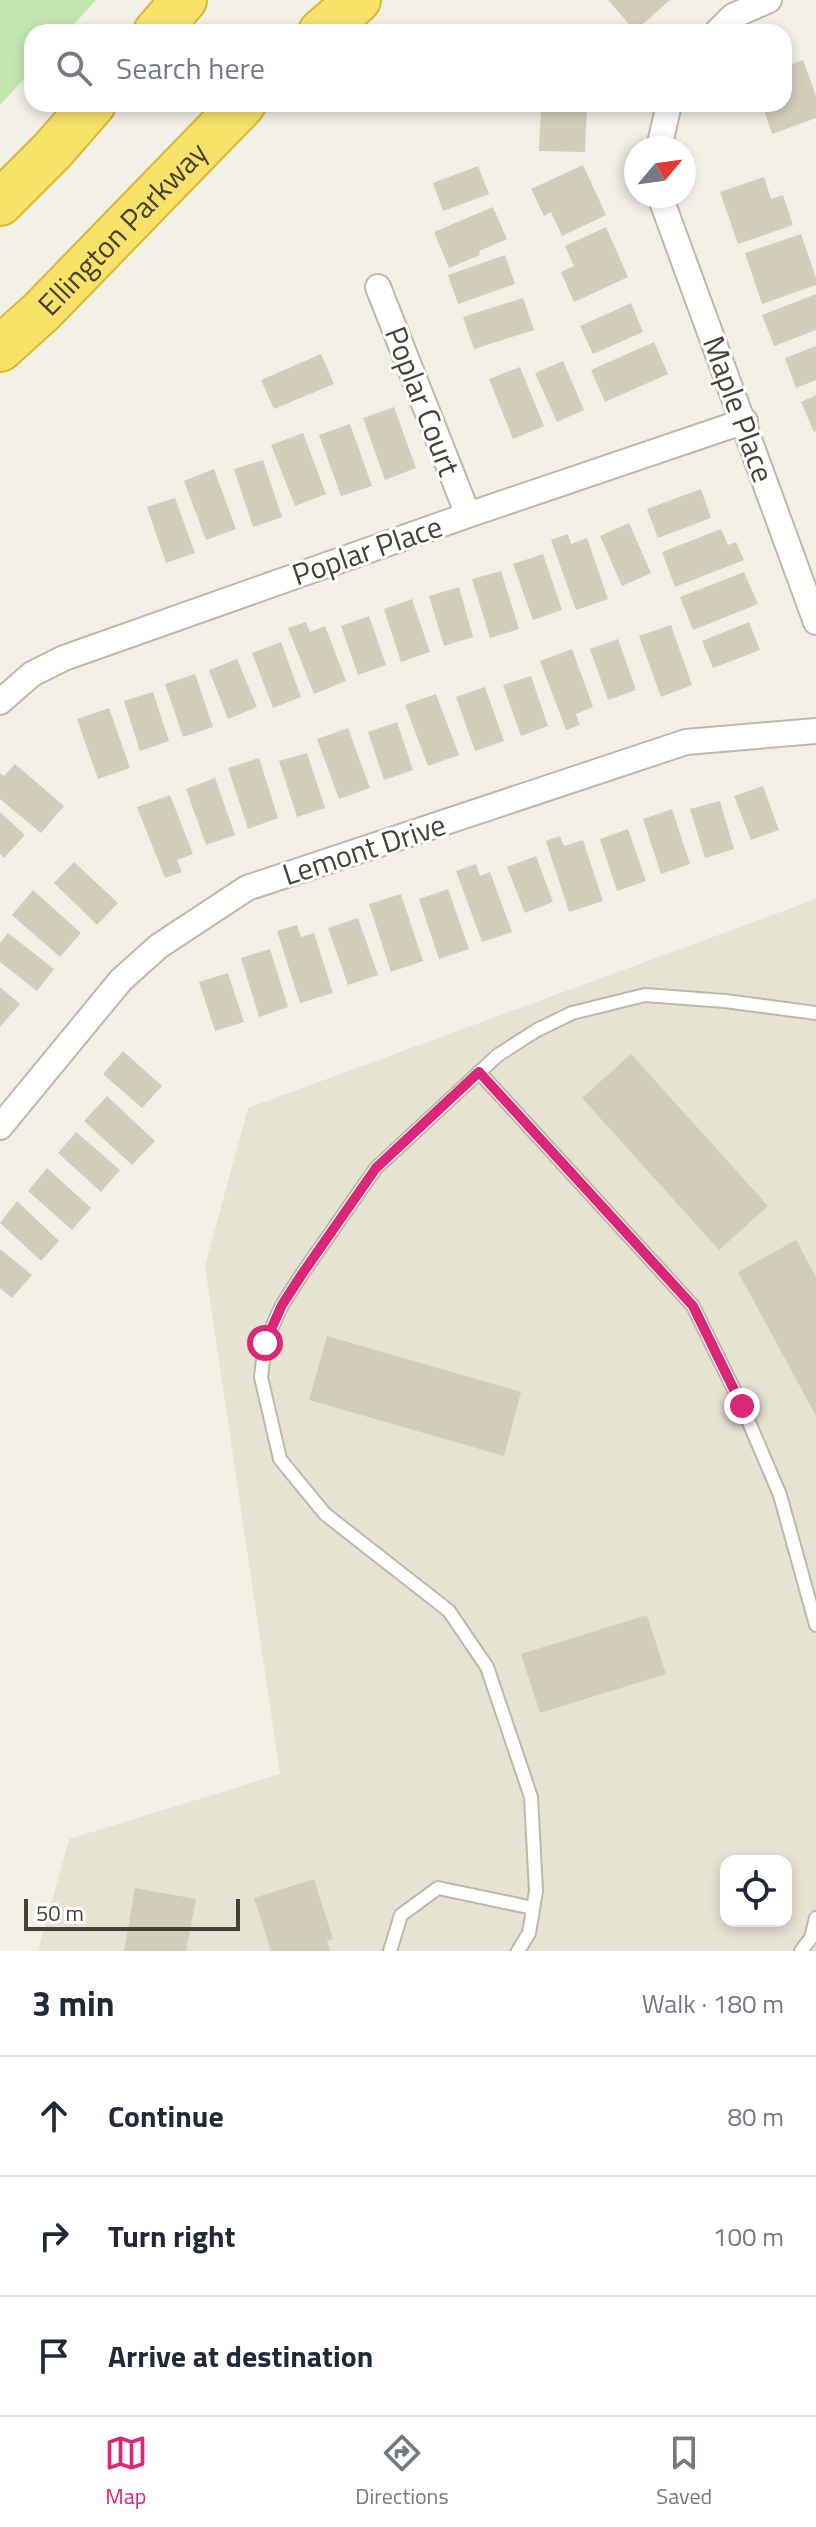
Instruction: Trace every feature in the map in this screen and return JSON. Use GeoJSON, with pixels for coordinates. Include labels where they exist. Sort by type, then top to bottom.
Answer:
{"type":"FeatureCollection","features":[{"type":"Feature","properties":{"kind":"highway"},"geometry":{"type":"LineString","coordinates":[[163,24],[184,0]]}},
{"type":"Feature","properties":{"kind":"highway"},"geometry":{"type":"LineString","coordinates":[[314,24],[334,0]]}},
{"type":"Feature","properties":{"kind":"highway"},"geometry":{"type":"LineString","coordinates":[[330,24],[358,0]]}},
{"type":"Feature","properties":{"kind":"highway"},"geometry":{"type":"LineString","coordinates":[[0,203],[86,112]]}},
{"type":"Feature","properties":{"kind":"highway","name":"Ellington Parkway"},"geometry":{"type":"LineString","coordinates":[[0,349],[42,311],[235,112]]}},
{"type":"Feature","properties":{"kind":"street"},"geometry":{"type":"LineString","coordinates":[[725,24],[733,16],[769,0]]}},
{"type":"Feature","properties":{"kind":"street"},"geometry":{"type":"LineString","coordinates":[[662,136],[667,112]]}},
{"type":"Feature","properties":{"kind":"street","name":"Maple Place"},"geometry":{"type":"LineString","coordinates":[[665,208],[816,622]]}},
{"type":"Feature","properties":{"kind":"street","name":"Poplar Court"},"geometry":{"type":"LineString","coordinates":[[378,287],[468,515]]}},
{"type":"Feature","properties":{"kind":"street","name":"Poplar Place"},"geometry":{"type":"LineString","coordinates":[[0,702],[32,674],[64,658],[745,421]]}},
{"type":"Feature","properties":{"kind":"street","name":"Lemont Drive"},"geometry":{"type":"LineString","coordinates":[[0,1127],[121,980],[159,946],[247,888],[686,742],[816,731]]}},
{"type":"Feature","properties":{"kind":"lane"},"geometry":{"type":"LineString","coordinates":[[518,1951],[529,1933],[536,1891],[531,1797],[487,1667],[449,1611],[325,1514],[280,1459],[261,1377],[265,1343],[282,1305],[376,1168],[498,1055],[537,1030],[572,1013],[645,995],[725,1001],[816,1013]]}},
{"type":"Feature","properties":{"kind":"lane"},"geometry":{"type":"LineString","coordinates":[[479,1072],[693,1306],[742,1406],[780,1495],[816,1625]]}},
{"type":"Feature","properties":{"kind":"lane"},"geometry":{"type":"LineString","coordinates":[[390,1951],[401,1915],[438,1888],[533,1908]]}},
{"type":"Feature","properties":{"kind":"lane"},"geometry":{"type":"LineString","coordinates":[[801,1951],[811,1938],[816,1918]]}},
{"type":"Feature","properties":{"kind":"shaded area"},"geometry":{"type":"Polygon","coordinates":[[[816,899],[816,1951],[38,1951],[69,1839],[280,1774],[205,1266],[248,1108],[816,899]]]}},
{"type":"Feature","properties":{"kind":"green space"},"geometry":{"type":"Polygon","coordinates":[[[0,0],[96,0],[74,24],[24,24],[24,79],[0,105],[0,0]]]}},
{"type":"Feature","properties":{"kind":"building"},"geometry":{"type":"Polygon","coordinates":[[[608,0],[670,0],[643,24],[629,24],[608,0]]]}},
{"type":"Feature","properties":{"kind":"building"},"geometry":{"type":"Polygon","coordinates":[[[803,60],[816,96],[816,118],[772,134],[765,112],[792,112],[792,64],[803,60]]]}},
{"type":"Feature","properties":{"kind":"building"},"geometry":{"type":"Polygon","coordinates":[[[541,112],[587,112],[585,152],[539,151],[541,112]]]}},
{"type":"Feature","properties":{"kind":"building"},"geometry":{"type":"Polygon","coordinates":[[[583,165],[606,215],[562,236],[551,212],[544,216],[531,189],[583,165]]]}},
{"type":"Feature","properties":{"kind":"building"},"geometry":{"type":"Polygon","coordinates":[[[478,166],[489,194],[443,211],[433,183],[478,166]]]}},
{"type":"Feature","properties":{"kind":"building"},"geometry":{"type":"Polygon","coordinates":[[[764,177],[771,199],[783,195],[793,225],[738,244],[720,192],[764,177]]]}},
{"type":"Feature","properties":{"kind":"building"},"geometry":{"type":"Polygon","coordinates":[[[493,207],[507,239],[449,268],[434,232],[493,207]]]}},
{"type":"Feature","properties":{"kind":"building"},"geometry":{"type":"Polygon","coordinates":[[[606,227],[628,277],[574,302],[561,272],[574,266],[565,246],[606,227]]]}},
{"type":"Feature","properties":{"kind":"building"},"geometry":{"type":"Polygon","coordinates":[[[801,234],[816,285],[762,304],[745,253],[801,234]]]}},
{"type":"Feature","properties":{"kind":"building"},"geometry":{"type":"Polygon","coordinates":[[[505,255],[515,284],[458,304],[448,275],[505,255]]]}},
{"type":"Feature","properties":{"kind":"building"},"geometry":{"type":"Polygon","coordinates":[[[816,294],[816,330],[774,346],[762,315],[816,294]]]}},
{"type":"Feature","properties":{"kind":"building"},"geometry":{"type":"Polygon","coordinates":[[[523,298],[534,330],[474,349],[463,317],[523,298]]]}},
{"type":"Feature","properties":{"kind":"building"},"geometry":{"type":"Polygon","coordinates":[[[631,303],[643,332],[593,354],[580,326],[631,303]]]}},
{"type":"Feature","properties":{"kind":"building"},"geometry":{"type":"Polygon","coordinates":[[[654,342],[668,374],[605,402],[591,370],[654,342]]]}},
{"type":"Feature","properties":{"kind":"building"},"geometry":{"type":"Polygon","coordinates":[[[816,346],[816,380],[796,388],[785,358],[816,346]]]}},
{"type":"Feature","properties":{"kind":"building"},"geometry":{"type":"Polygon","coordinates":[[[321,354],[334,384],[274,409],[261,380],[321,354]]]}},
{"type":"Feature","properties":{"kind":"building"},"geometry":{"type":"Polygon","coordinates":[[[563,361],[584,410],[557,422],[535,373],[563,361]]]}},
{"type":"Feature","properties":{"kind":"building"},"geometry":{"type":"Polygon","coordinates":[[[520,367],[544,426],[513,439],[489,379],[520,367]]]}},
{"type":"Feature","properties":{"kind":"building"},"geometry":{"type":"Polygon","coordinates":[[[816,395],[816,431],[814,432],[801,402],[816,395]]]}},
{"type":"Feature","properties":{"kind":"building"},"geometry":{"type":"Polygon","coordinates":[[[394,407],[416,468],[385,480],[363,418],[394,407]]]}},
{"type":"Feature","properties":{"kind":"building"},"geometry":{"type":"Polygon","coordinates":[[[350,424],[372,486],[341,496],[319,435],[350,424]]]}},
{"type":"Feature","properties":{"kind":"building"},"geometry":{"type":"Polygon","coordinates":[[[303,433],[326,494],[295,506],[271,445],[303,433]]]}},
{"type":"Feature","properties":{"kind":"building"},"geometry":{"type":"Polygon","coordinates":[[[263,460],[282,517],[253,527],[234,469],[263,460]]]}},
{"type":"Feature","properties":{"kind":"building"},"geometry":{"type":"Polygon","coordinates":[[[214,469],[236,529],[206,540],[184,481],[214,469]]]}},
{"type":"Feature","properties":{"kind":"building"},"geometry":{"type":"Polygon","coordinates":[[[701,489],[711,518],[658,538],[647,509],[701,489]]]}},
{"type":"Feature","properties":{"kind":"building"},"geometry":{"type":"Polygon","coordinates":[[[175,498],[195,553],[166,563],[147,507],[175,498]]]}},
{"type":"Feature","properties":{"kind":"building"},"geometry":{"type":"Polygon","coordinates":[[[629,523],[651,573],[622,586],[600,536],[629,523]]]}},
{"type":"Feature","properties":{"kind":"building"},"geometry":{"type":"Polygon","coordinates":[[[721,529],[728,545],[736,542],[744,560],[675,587],[662,552],[721,529]]]}},
{"type":"Feature","properties":{"kind":"building"},"geometry":{"type":"Polygon","coordinates":[[[568,534],[571,544],[587,538],[608,599],[576,610],[551,540],[568,534]]]}},
{"type":"Feature","properties":{"kind":"building"},"geometry":{"type":"Polygon","coordinates":[[[543,554],[562,610],[533,620],[513,564],[543,554]]]}},
{"type":"Feature","properties":{"kind":"building"},"geometry":{"type":"Polygon","coordinates":[[[501,571],[519,629],[490,638],[472,579],[501,571]]]}},
{"type":"Feature","properties":{"kind":"building"},"geometry":{"type":"Polygon","coordinates":[[[744,572],[758,604],[693,630],[680,597],[744,572]]]}},
{"type":"Feature","properties":{"kind":"building"},"geometry":{"type":"Polygon","coordinates":[[[459,587],[473,637],[444,646],[429,596],[459,587]]]}},
{"type":"Feature","properties":{"kind":"building"},"geometry":{"type":"Polygon","coordinates":[[[412,599],[430,652],[401,662],[384,609],[412,599]]]}},
{"type":"Feature","properties":{"kind":"building"},"geometry":{"type":"Polygon","coordinates":[[[369,616],[386,665],[358,675],[341,626],[369,616]]]}},
{"type":"Feature","properties":{"kind":"building"},"geometry":{"type":"Polygon","coordinates":[[[306,622],[310,632],[325,626],[346,681],[314,694],[288,628],[306,622]]]}},
{"type":"Feature","properties":{"kind":"building"},"geometry":{"type":"Polygon","coordinates":[[[749,622],[760,650],[713,668],[702,641],[749,622]]]}},
{"type":"Feature","properties":{"kind":"building"},"geometry":{"type":"Polygon","coordinates":[[[671,625],[692,685],[661,697],[639,636],[671,625]]]}},
{"type":"Feature","properties":{"kind":"building"},"geometry":{"type":"Polygon","coordinates":[[[618,639],[636,690],[608,700],[590,649],[618,639]]]}},
{"type":"Feature","properties":{"kind":"building"},"geometry":{"type":"Polygon","coordinates":[[[281,642],[301,697],[273,708],[252,653],[281,642]]]}},
{"type":"Feature","properties":{"kind":"building"},"geometry":{"type":"Polygon","coordinates":[[[572,649],[593,707],[576,714],[580,725],[566,730],[540,661],[572,649]]]}},
{"type":"Feature","properties":{"kind":"building"},"geometry":{"type":"Polygon","coordinates":[[[237,659],[257,707],[228,719],[209,670],[237,659]]]}},
{"type":"Feature","properties":{"kind":"building"},"geometry":{"type":"Polygon","coordinates":[[[195,674],[213,727],[183,737],[165,684],[195,674]]]}},
{"type":"Feature","properties":{"kind":"building"},"geometry":{"type":"Polygon","coordinates":[[[531,676],[548,726],[521,736],[503,685],[531,676]]]}},
{"type":"Feature","properties":{"kind":"building"},"geometry":{"type":"Polygon","coordinates":[[[485,687],[504,741],[475,751],[456,697],[485,687]]]}},
{"type":"Feature","properties":{"kind":"building"},"geometry":{"type":"Polygon","coordinates":[[[153,692],[169,741],[140,751],[124,701],[153,692]]]}},
{"type":"Feature","properties":{"kind":"building"},"geometry":{"type":"Polygon","coordinates":[[[436,694],[459,755],[428,766],[405,705],[436,694]]]}},
{"type":"Feature","properties":{"kind":"building"},"geometry":{"type":"Polygon","coordinates":[[[109,708],[130,768],[98,779],[77,719],[109,708]]]}},
{"type":"Feature","properties":{"kind":"building"},"geometry":{"type":"Polygon","coordinates":[[[397,722],[413,770],[384,780],[368,732],[397,722]]]}},
{"type":"Feature","properties":{"kind":"building"},"geometry":{"type":"Polygon","coordinates":[[[348,728],[370,788],[339,799],[317,739],[348,728]]]}},
{"type":"Feature","properties":{"kind":"building"},"geometry":{"type":"Polygon","coordinates":[[[307,753],[325,808],[297,817],[279,761],[307,753]]]}},
{"type":"Feature","properties":{"kind":"building"},"geometry":{"type":"Polygon","coordinates":[[[259,758],[278,818],[248,829],[228,768],[259,758]]]}},
{"type":"Feature","properties":{"kind":"building"},"geometry":{"type":"Polygon","coordinates":[[[15,764],[64,806],[41,833],[0,799],[0,773],[4,776],[15,764]]]}},
{"type":"Feature","properties":{"kind":"building"},"geometry":{"type":"Polygon","coordinates":[[[215,778],[235,835],[206,845],[186,789],[215,778]]]}},
{"type":"Feature","properties":{"kind":"building"},"geometry":{"type":"Polygon","coordinates":[[[763,786],[779,830],[751,840],[734,796],[763,786]]]}},
{"type":"Feature","properties":{"kind":"building"},"geometry":{"type":"Polygon","coordinates":[[[170,795],[193,854],[177,860],[182,872],[165,878],[137,807],[170,795]]]}},
{"type":"Feature","properties":{"kind":"building"},"geometry":{"type":"Polygon","coordinates":[[[720,801],[734,849],[705,858],[690,809],[720,801]]]}},
{"type":"Feature","properties":{"kind":"building"},"geometry":{"type":"Polygon","coordinates":[[[672,809],[690,864],[661,874],[643,819],[672,809]]]}},
{"type":"Feature","properties":{"kind":"building"},"geometry":{"type":"Polygon","coordinates":[[[0,812],[25,835],[4,858],[0,854],[0,812]]]}},
{"type":"Feature","properties":{"kind":"building"},"geometry":{"type":"Polygon","coordinates":[[[628,829],[646,881],[617,891],[600,839],[628,829]]]}},
{"type":"Feature","properties":{"kind":"building"},"geometry":{"type":"Polygon","coordinates":[[[560,836],[564,846],[583,840],[603,901],[569,912],[546,841],[560,836]]]}},
{"type":"Feature","properties":{"kind":"building"},"geometry":{"type":"Polygon","coordinates":[[[536,856],[553,902],[525,913],[507,867],[536,856]]]}},
{"type":"Feature","properties":{"kind":"building"},"geometry":{"type":"Polygon","coordinates":[[[74,862],[118,903],[97,925],[54,883],[74,862]]]}},
{"type":"Feature","properties":{"kind":"building"},"geometry":{"type":"Polygon","coordinates":[[[476,864],[480,876],[490,872],[512,932],[482,942],[456,871],[476,864]]]}},
{"type":"Feature","properties":{"kind":"building"},"geometry":{"type":"Polygon","coordinates":[[[448,889],[469,949],[439,959],[419,899],[448,889]]]}},
{"type":"Feature","properties":{"kind":"building"},"geometry":{"type":"Polygon","coordinates":[[[33,890],[81,933],[60,957],[12,915],[33,890]]]}},
{"type":"Feature","properties":{"kind":"building"},"geometry":{"type":"Polygon","coordinates":[[[401,894],[423,961],[391,972],[369,904],[401,894]]]}},
{"type":"Feature","properties":{"kind":"building"},"geometry":{"type":"Polygon","coordinates":[[[358,918],[378,975],[348,985],[328,928],[358,918]]]}},
{"type":"Feature","properties":{"kind":"building"},"geometry":{"type":"Polygon","coordinates":[[[297,925],[301,937],[314,933],[333,993],[300,1003],[277,931],[297,925]]]}},
{"type":"Feature","properties":{"kind":"building"},"geometry":{"type":"Polygon","coordinates":[[[8,933],[54,969],[37,991],[0,962],[0,943],[8,933]]]}},
{"type":"Feature","properties":{"kind":"building"},"geometry":{"type":"Polygon","coordinates":[[[270,949],[288,1007],[259,1017],[241,958],[270,949]]]}},
{"type":"Feature","properties":{"kind":"building"},"geometry":{"type":"Polygon","coordinates":[[[228,973],[244,1022],[215,1031],[199,982],[228,973]]]}},
{"type":"Feature","properties":{"kind":"building"},"geometry":{"type":"Polygon","coordinates":[[[0,987],[20,1004],[0,1027],[0,987]]]}},
{"type":"Feature","properties":{"kind":"building"},"geometry":{"type":"Polygon","coordinates":[[[123,1051],[162,1086],[142,1108],[103,1074],[123,1051]]]}},
{"type":"Feature","properties":{"kind":"building"},"geometry":{"type":"Polygon","coordinates":[[[631,1054],[768,1206],[719,1250],[582,1098],[631,1054]]]}},
{"type":"Feature","properties":{"kind":"building"},"geometry":{"type":"Polygon","coordinates":[[[107,1096],[155,1141],[132,1165],[84,1121],[107,1096]]]}},
{"type":"Feature","properties":{"kind":"building"},"geometry":{"type":"Polygon","coordinates":[[[76,1132],[120,1170],[101,1192],[58,1153],[76,1132]]]}},
{"type":"Feature","properties":{"kind":"building"},"geometry":{"type":"Polygon","coordinates":[[[47,1168],[91,1208],[72,1230],[28,1191],[47,1168]]]}},
{"type":"Feature","properties":{"kind":"building"},"geometry":{"type":"Polygon","coordinates":[[[17,1201],[59,1241],[41,1261],[0,1223],[17,1201]]]}},
{"type":"Feature","properties":{"kind":"building"},"geometry":{"type":"Polygon","coordinates":[[[796,1240],[816,1277],[816,1416],[738,1272],[796,1240]]]}},
{"type":"Feature","properties":{"kind":"building"},"geometry":{"type":"Polygon","coordinates":[[[0,1249],[32,1275],[12,1298],[0,1288],[0,1249]]]}},
{"type":"Feature","properties":{"kind":"building"},"geometry":{"type":"Polygon","coordinates":[[[327,1336],[521,1392],[504,1456],[309,1400],[327,1336]]]}},
{"type":"Feature","properties":{"kind":"building"},"geometry":{"type":"Polygon","coordinates":[[[647,1615],[666,1674],[540,1713],[521,1654],[647,1615]]]}},
{"type":"Feature","properties":{"kind":"building"},"geometry":{"type":"Polygon","coordinates":[[[314,1879],[333,1939],[327,1941],[330,1951],[271,1951],[254,1898],[314,1879]]]}},
{"type":"Feature","properties":{"kind":"building"},"geometry":{"type":"Polygon","coordinates":[[[135,1888],[196,1899],[186,1951],[124,1951],[135,1888]]]}},
{"type":"Feature","properties":{"kind":"route"},"geometry":{"type":"LineString","coordinates":[[265,1343],[282,1305],[376,1168],[479,1072],[693,1306],[742,1406]]}}]}
